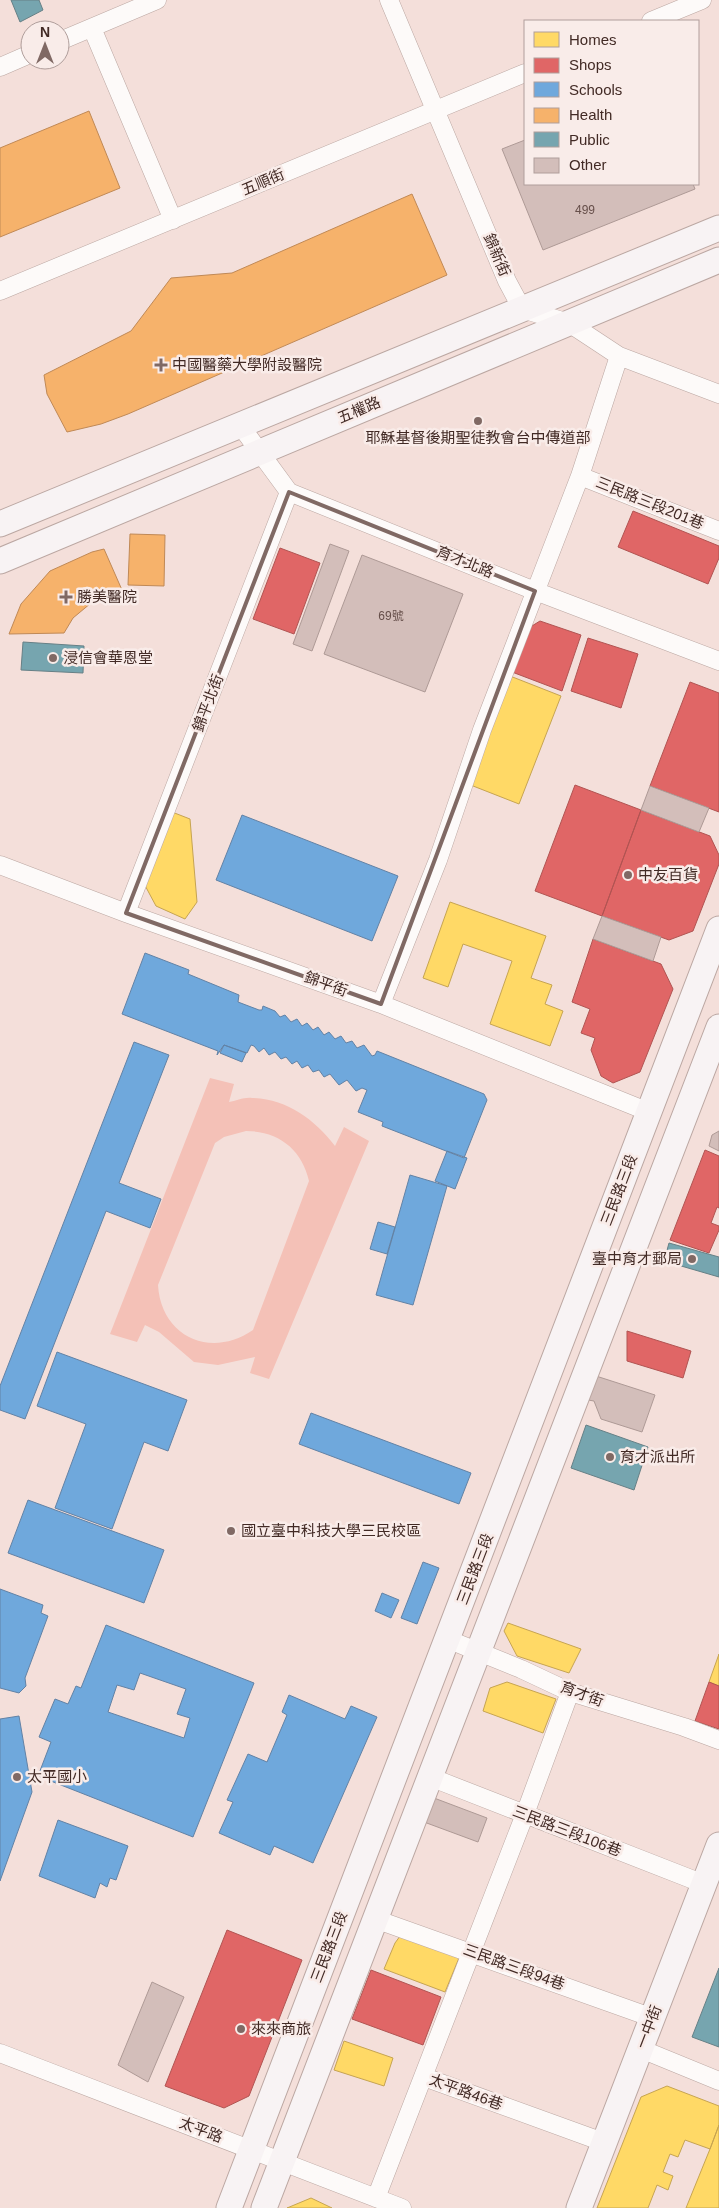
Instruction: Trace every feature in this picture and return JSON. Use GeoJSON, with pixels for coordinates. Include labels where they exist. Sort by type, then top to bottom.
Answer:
{"type":"FeatureCollection","features":[{"type":"Feature","properties":{"kind":"main road","name":"五權路"},"geometry":{"type":"LineString","coordinates":[[0,524],[719,228]]}},
{"type":"Feature","properties":{"kind":"main road","name":"五權路"},"geometry":{"type":"LineString","coordinates":[[0,561],[719,260]]}},
{"type":"Feature","properties":{"kind":"main road","name":"三民路三段"},"geometry":{"type":"LineString","coordinates":[[229,2208],[719,929]]}},
{"type":"Feature","properties":{"kind":"main road"},"geometry":{"type":"LineString","coordinates":[[264,2208],[719,1027]]}},
{"type":"Feature","properties":{"kind":"main road","name":"一中街"},"geometry":{"type":"LineString","coordinates":[[579,2208],[719,1846]]}},
{"type":"Feature","properties":{"kind":"street"},"geometry":{"type":"LineString","coordinates":[[70,37],[157,0]]}},
{"type":"Feature","properties":{"kind":"street","name":"錦新街"},"geometry":{"type":"LineString","coordinates":[[389,0],[522,309]]}},
{"type":"Feature","properties":{"kind":"street"},"geometry":{"type":"LineString","coordinates":[[653,20],[702,0]]}},
{"type":"Feature","properties":{"kind":"street"},"geometry":{"type":"LineString","coordinates":[[92,28],[173,220]]}},
{"type":"Feature","properties":{"kind":"street"},"geometry":{"type":"LineString","coordinates":[[0,67],[20,58]]}},
{"type":"Feature","properties":{"kind":"street","name":"五順街"},"geometry":{"type":"LineString","coordinates":[[0,291],[524,73]]}},
{"type":"Feature","properties":{"kind":"street"},"geometry":{"type":"LineString","coordinates":[[522,309],[569,323],[618,356],[719,394]]}},
{"type":"Feature","properties":{"kind":"street"},"geometry":{"type":"LineString","coordinates":[[381,1004],[438,860],[482,730],[580,476],[618,356]]}},
{"type":"Feature","properties":{"kind":"street"},"geometry":{"type":"LineString","coordinates":[[240,425],[289,492]]}},
{"type":"Feature","properties":{"kind":"street","name":"三民路三段201巷"},"geometry":{"type":"LineString","coordinates":[[580,476],[719,531]]}},
{"type":"Feature","properties":{"kind":"street","name":"育才北路"},"geometry":{"type":"LineString","coordinates":[[289,492],[535,591],[719,661]]}},
{"type":"Feature","properties":{"kind":"street","name":"錦平北街"},"geometry":{"type":"LineString","coordinates":[[126,913],[289,492]]}},
{"type":"Feature","properties":{"kind":"street","name":"錦平街"},"geometry":{"type":"LineString","coordinates":[[0,865],[126,913],[381,1004],[649,1112]]}},
{"type":"Feature","properties":{"kind":"street","name":"育才街"},"geometry":{"type":"LineString","coordinates":[[448,1639],[570,1692],[684,1726],[719,1740]]}},
{"type":"Feature","properties":{"kind":"street"},"geometry":{"type":"LineString","coordinates":[[424,2076],[570,1692]]}},
{"type":"Feature","properties":{"kind":"street","name":"三民路三段106巷"},"geometry":{"type":"LineString","coordinates":[[430,1777],[704,1884]]}},
{"type":"Feature","properties":{"kind":"street","name":"三民路三段94巷"},"geometry":{"type":"LineString","coordinates":[[375,1919],[653,2018]]}},
{"type":"Feature","properties":{"kind":"street"},"geometry":{"type":"LineString","coordinates":[[641,2049],[719,2081]]}},
{"type":"Feature","properties":{"kind":"street","name":"太平路"},"geometry":{"type":"LineString","coordinates":[[0,2053],[402,2208]]}},
{"type":"Feature","properties":{"kind":"street","name":"太平路46巷"},"geometry":{"type":"LineString","coordinates":[[376,2198],[424,2076],[604,2142]]}},
{"type":"Feature","properties":{"kind":"highlighted area"},"geometry":{"type":"Polygon","coordinates":[[[289,492],[535,591],[381,1004],[126,913],[289,492]]]}},
{"type":"Feature","properties":{"kind":"shaded area"},"geometry":{"type":"Polygon","coordinates":[[[210,1078],[234,1084],[229,1102],[246,1098],[265,1099],[299,1112],[318,1127],[335,1146],[344,1127],[369,1141],[269,1379],[250,1373],[255,1357],[218,1365],[194,1362],[159,1332],[145,1325],[137,1342],[110,1334],[210,1078]],[[246,1131],[224,1137],[215,1143],[158,1285],[161,1303],[168,1318],[178,1330],[191,1338],[205,1342],[221,1343],[237,1339],[253,1330],[309,1181],[301,1160],[287,1144],[278,1138],[258,1132],[246,1131]]]}},
{"type":"Feature","properties":{"kind":"building: Homes"},"geometry":{"type":"Polygon","coordinates":[[[510,676],[561,696],[519,804],[468,784],[510,676]]]}},
{"type":"Feature","properties":{"kind":"building: Homes"},"geometry":{"type":"Polygon","coordinates":[[[172,812],[190,819],[197,902],[185,919],[156,906],[141,878],[172,812]]]}},
{"type":"Feature","properties":{"kind":"building: Homes"},"geometry":{"type":"Polygon","coordinates":[[[450,902],[546,936],[531,978],[552,985],[545,1004],[563,1011],[550,1046],[490,1024],[512,961],[463,944],[448,987],[423,978],[450,902]]]}},
{"type":"Feature","properties":{"kind":"building: Homes"},"geometry":{"type":"Polygon","coordinates":[[[508,1623],[581,1649],[569,1673],[517,1656],[504,1631],[508,1623]]]}},
{"type":"Feature","properties":{"kind":"building: Homes"},"geometry":{"type":"Polygon","coordinates":[[[719,1654],[719,1686],[709,1682],[719,1654]]]}},
{"type":"Feature","properties":{"kind":"building: Homes"},"geometry":{"type":"Polygon","coordinates":[[[507,1682],[556,1699],[543,1733],[483,1711],[490,1688],[507,1682]]]}},
{"type":"Feature","properties":{"kind":"building: Homes"},"geometry":{"type":"Polygon","coordinates":[[[403,1932],[461,1953],[445,1992],[384,1969],[395,1943],[403,1932]]]}},
{"type":"Feature","properties":{"kind":"building: Homes"},"geometry":{"type":"Polygon","coordinates":[[[344,2041],[393,2058],[384,2086],[334,2070],[344,2041]]]}},
{"type":"Feature","properties":{"kind":"building: Homes"},"geometry":{"type":"Polygon","coordinates":[[[667,2086],[719,2106],[719,2125],[710,2149],[685,2140],[678,2157],[670,2154],[663,2172],[673,2176],[668,2190],[657,2185],[648,2208],[597,2208],[641,2097],[667,2086]]]}},
{"type":"Feature","properties":{"kind":"building: Homes"},"geometry":{"type":"Polygon","coordinates":[[[719,2125],[719,2208],[686,2208],[710,2149],[719,2125]]]}},
{"type":"Feature","properties":{"kind":"building: Homes"},"geometry":{"type":"Polygon","coordinates":[[[311,2198],[332,2208],[287,2208],[311,2198]]]}},
{"type":"Feature","properties":{"kind":"building: Shops"},"geometry":{"type":"Polygon","coordinates":[[[633,511],[719,546],[719,558],[708,584],[618,547],[633,511]]]}},
{"type":"Feature","properties":{"kind":"building: Shops"},"geometry":{"type":"Polygon","coordinates":[[[280,548],[320,563],[294,634],[253,619],[280,548]]]}},
{"type":"Feature","properties":{"kind":"building: Shops"},"geometry":{"type":"Polygon","coordinates":[[[540,621],[581,635],[562,691],[512,672],[527,629],[540,621]]]}},
{"type":"Feature","properties":{"kind":"building: Shops"},"geometry":{"type":"Polygon","coordinates":[[[588,638],[638,654],[621,708],[571,691],[588,638]]]}},
{"type":"Feature","properties":{"kind":"building: Shops"},"geometry":{"type":"Polygon","coordinates":[[[690,682],[719,693],[719,812],[650,786],[690,682]]]}},
{"type":"Feature","properties":{"kind":"building: Shops"},"geometry":{"type":"Polygon","coordinates":[[[575,785],[641,810],[602,916],[535,891],[575,785]]]}},
{"type":"Feature","properties":{"kind":"building: Shops"},"geometry":{"type":"Polygon","coordinates":[[[641,810],[710,836],[719,855],[719,864],[693,931],[669,940],[602,916],[641,810]]]}},
{"type":"Feature","properties":{"kind":"building: Shops"},"geometry":{"type":"Polygon","coordinates":[[[593,939],[661,964],[673,989],[640,1072],[613,1083],[601,1076],[591,1050],[595,1038],[581,1033],[590,1009],[572,1002],[593,939]]]}},
{"type":"Feature","properties":{"kind":"building: Shops"},"geometry":{"type":"Polygon","coordinates":[[[705,1150],[719,1156],[719,1208],[717,1207],[711,1223],[719,1226],[719,1230],[709,1253],[670,1240],[705,1150]]]}},
{"type":"Feature","properties":{"kind":"building: Shops"},"geometry":{"type":"Polygon","coordinates":[[[627,1331],[691,1351],[683,1378],[627,1361],[627,1331]]]}},
{"type":"Feature","properties":{"kind":"building: Shops"},"geometry":{"type":"Polygon","coordinates":[[[709,1682],[719,1686],[719,1729],[695,1721],[709,1682]]]}},
{"type":"Feature","properties":{"kind":"building: Shops"},"geometry":{"type":"Polygon","coordinates":[[[227,1930],[302,1960],[249,2096],[224,2108],[165,2086],[227,1930]]]}},
{"type":"Feature","properties":{"kind":"building: Shops"},"geometry":{"type":"Polygon","coordinates":[[[371,1970],[441,1997],[423,2045],[352,2019],[371,1970]]]}},
{"type":"Feature","properties":{"kind":"building: Schools"},"geometry":{"type":"Polygon","coordinates":[[[242,815],[398,876],[372,941],[216,880],[242,815]]]}},
{"type":"Feature","properties":{"kind":"building: Schools"},"geometry":{"type":"Polygon","coordinates":[[[145,953],[189,970],[188,974],[239,995],[238,1002],[259,1010],[262,1010],[263,1006],[275,1011],[280,1017],[285,1015],[291,1022],[297,1019],[302,1026],[307,1023],[313,1030],[318,1027],[324,1035],[329,1032],[335,1039],[341,1036],[346,1043],[352,1041],[357,1048],[364,1045],[372,1056],[377,1051],[484,1094],[487,1100],[464,1158],[382,1126],[383,1122],[358,1112],[367,1090],[362,1088],[356,1091],[347,1080],[339,1085],[330,1074],[324,1077],[319,1070],[313,1072],[308,1065],[302,1068],[297,1061],[292,1064],[286,1057],[281,1059],[275,1052],[269,1055],[264,1048],[259,1052],[251,1045],[247,1053],[224,1045],[217,1055],[218,1051],[122,1014],[145,953]]]}},
{"type":"Feature","properties":{"kind":"building: Schools"},"geometry":{"type":"Polygon","coordinates":[[[134,1042],[169,1055],[119,1183],[161,1199],[150,1228],[106,1211],[25,1419],[0,1410],[0,1386],[134,1042]]]}},
{"type":"Feature","properties":{"kind":"building: Schools"},"geometry":{"type":"Polygon","coordinates":[[[224,1045],[246,1053],[242,1062],[220,1053],[224,1045]]]}},
{"type":"Feature","properties":{"kind":"building: Schools"},"geometry":{"type":"Polygon","coordinates":[[[447,1151],[467,1158],[455,1189],[435,1181],[447,1151]]]}},
{"type":"Feature","properties":{"kind":"building: Schools"},"geometry":{"type":"Polygon","coordinates":[[[410,1175],[447,1186],[413,1305],[376,1295],[410,1175]]]}},
{"type":"Feature","properties":{"kind":"building: Schools"},"geometry":{"type":"Polygon","coordinates":[[[378,1222],[395,1227],[387,1254],[370,1249],[378,1222]]]}},
{"type":"Feature","properties":{"kind":"building: Schools"},"geometry":{"type":"Polygon","coordinates":[[[57,1352],[187,1400],[168,1451],[144,1442],[112,1529],[55,1508],[86,1424],[37,1406],[57,1352]]]}},
{"type":"Feature","properties":{"kind":"building: Schools"},"geometry":{"type":"Polygon","coordinates":[[[311,1413],[471,1473],[459,1504],[299,1444],[311,1413]]]}},
{"type":"Feature","properties":{"kind":"building: Schools"},"geometry":{"type":"Polygon","coordinates":[[[28,1500],[164,1550],[144,1603],[8,1553],[28,1500]]]}},
{"type":"Feature","properties":{"kind":"building: Schools"},"geometry":{"type":"Polygon","coordinates":[[[423,1562],[439,1568],[417,1624],[401,1618],[423,1562]]]}},
{"type":"Feature","properties":{"kind":"building: Schools"},"geometry":{"type":"Polygon","coordinates":[[[0,1589],[43,1605],[41,1613],[48,1616],[25,1678],[26,1686],[19,1693],[0,1688],[0,1589]]]}},
{"type":"Feature","properties":{"kind":"building: Schools"},"geometry":{"type":"Polygon","coordinates":[[[382,1593],[399,1600],[391,1618],[375,1611],[382,1593]]]}},
{"type":"Feature","properties":{"kind":"building: Schools"},"geometry":{"type":"Polygon","coordinates":[[[106,1625],[254,1683],[193,1837],[38,1776],[51,1742],[39,1737],[55,1699],[68,1704],[76,1686],[81,1688],[106,1625]],[[140,1673],[134,1690],[117,1685],[108,1712],[184,1738],[190,1718],[177,1714],[186,1689],[140,1673]]]}},
{"type":"Feature","properties":{"kind":"building: Schools"},"geometry":{"type":"Polygon","coordinates":[[[289,1695],[345,1719],[351,1706],[377,1717],[313,1863],[274,1846],[270,1855],[219,1833],[233,1802],[227,1800],[248,1754],[267,1762],[287,1715],[282,1712],[289,1695]]]}},
{"type":"Feature","properties":{"kind":"building: Schools"},"geometry":{"type":"Polygon","coordinates":[[[19,1716],[32,1792],[0,1881],[0,1719],[19,1716]]]}},
{"type":"Feature","properties":{"kind":"building: Schools"},"geometry":{"type":"Polygon","coordinates":[[[58,1820],[128,1846],[116,1880],[110,1878],[107,1887],[100,1883],[95,1898],[39,1876],[58,1820]]]}},
{"type":"Feature","properties":{"kind":"building: Health"},"geometry":{"type":"Polygon","coordinates":[[[89,111],[120,188],[0,237],[0,148],[89,111]]]}},
{"type":"Feature","properties":{"kind":"building: Health"},"geometry":{"type":"Polygon","coordinates":[[[412,194],[447,275],[128,414],[101,424],[67,432],[47,394],[44,375],[131,331],[171,278],[232,273],[412,194]]]}},
{"type":"Feature","properties":{"kind":"building: Health"},"geometry":{"type":"Polygon","coordinates":[[[130,534],[165,535],[164,586],[128,585],[130,534]]]}},
{"type":"Feature","properties":{"kind":"building: Health","name":"勝美醫院"},"geometry":{"type":"Polygon","coordinates":[[[104,549],[122,590],[91,603],[73,618],[64,633],[9,634],[21,604],[50,571],[92,552],[104,549]]]}},
{"type":"Feature","properties":{"kind":"building: Public"},"geometry":{"type":"Polygon","coordinates":[[[11,0],[39,0],[43,10],[24,20],[20,20],[20,22],[11,0]]]}},
{"type":"Feature","properties":{"kind":"building: Public","name":"浸信會華恩堂"},"geometry":{"type":"Polygon","coordinates":[[[23,642],[84,646],[83,673],[21,670],[23,642]]]}},
{"type":"Feature","properties":{"kind":"building: Public","name":"臺中育才郵局"},"geometry":{"type":"Polygon","coordinates":[[[669,1243],[719,1257],[719,1277],[664,1261],[669,1243]]]}},
{"type":"Feature","properties":{"kind":"building: Public","name":"育才派出所"},"geometry":{"type":"Polygon","coordinates":[[[586,1425],[648,1447],[634,1490],[571,1468],[586,1425]]]}},
{"type":"Feature","properties":{"kind":"building: Public"},"geometry":{"type":"Polygon","coordinates":[[[719,1968],[719,2047],[692,2037],[719,1968]]]}},
{"type":"Feature","properties":{"kind":"building: Other"},"geometry":{"type":"Polygon","coordinates":[[[524,140],[524,185],[693,185],[695,189],[543,250],[502,149],[524,140]]]}},
{"type":"Feature","properties":{"kind":"building: Other"},"geometry":{"type":"Polygon","coordinates":[[[330,544],[349,551],[312,651],[293,644],[330,544]]]}},
{"type":"Feature","properties":{"kind":"building: Other"},"geometry":{"type":"Polygon","coordinates":[[[362,555],[463,594],[425,692],[324,654],[362,555]]]}},
{"type":"Feature","properties":{"kind":"building: Other"},"geometry":{"type":"Polygon","coordinates":[[[650,786],[709,808],[699,832],[641,810],[650,786]]]}},
{"type":"Feature","properties":{"kind":"building: Other"},"geometry":{"type":"Polygon","coordinates":[[[602,916],[661,937],[653,961],[593,939],[602,916]]]}},
{"type":"Feature","properties":{"kind":"building: Other"},"geometry":{"type":"Polygon","coordinates":[[[719,1131],[719,1151],[709,1146],[712,1135],[719,1131]]]}},
{"type":"Feature","properties":{"kind":"building: Other"},"geometry":{"type":"Polygon","coordinates":[[[596,1376],[655,1395],[642,1432],[601,1419],[594,1401],[588,1400],[596,1376]]]}},
{"type":"Feature","properties":{"kind":"building: Other"},"geometry":{"type":"Polygon","coordinates":[[[434,1798],[487,1818],[478,1842],[424,1822],[434,1798]]]}},
{"type":"Feature","properties":{"kind":"building: Other"},"geometry":{"type":"Polygon","coordinates":[[[152,1982],[184,1997],[148,2082],[118,2065],[152,1982]]]}},
{"type":"Feature","properties":{"kind":"place","name":"中國醫藥大學附設醫院"},"geometry":{"type":"Point","coordinates":[161,365]}},
{"type":"Feature","properties":{"kind":"place","name":"耶穌基督後期聖徒教會台中傳道部"},"geometry":{"type":"Point","coordinates":[478,421]}},
{"type":"Feature","properties":{"kind":"place","name":"勝美醫院"},"geometry":{"type":"Point","coordinates":[66,597]}},
{"type":"Feature","properties":{"kind":"place","name":"浸信會華恩堂"},"geometry":{"type":"Point","coordinates":[53,658]}},
{"type":"Feature","properties":{"kind":"place","name":"中友百貨"},"geometry":{"type":"Point","coordinates":[628,875]}},
{"type":"Feature","properties":{"kind":"place","name":"臺中育才郵局"},"geometry":{"type":"Point","coordinates":[692,1259]}},
{"type":"Feature","properties":{"kind":"place","name":"育才派出所"},"geometry":{"type":"Point","coordinates":[610,1457]}},
{"type":"Feature","properties":{"kind":"place","name":"國立臺中科技大學三民校區"},"geometry":{"type":"Point","coordinates":[231,1531]}},
{"type":"Feature","properties":{"kind":"place","name":"太平國小"},"geometry":{"type":"Point","coordinates":[17,1777]}},
{"type":"Feature","properties":{"kind":"place","name":"來來商旅"},"geometry":{"type":"Point","coordinates":[241,2029]}}]}
